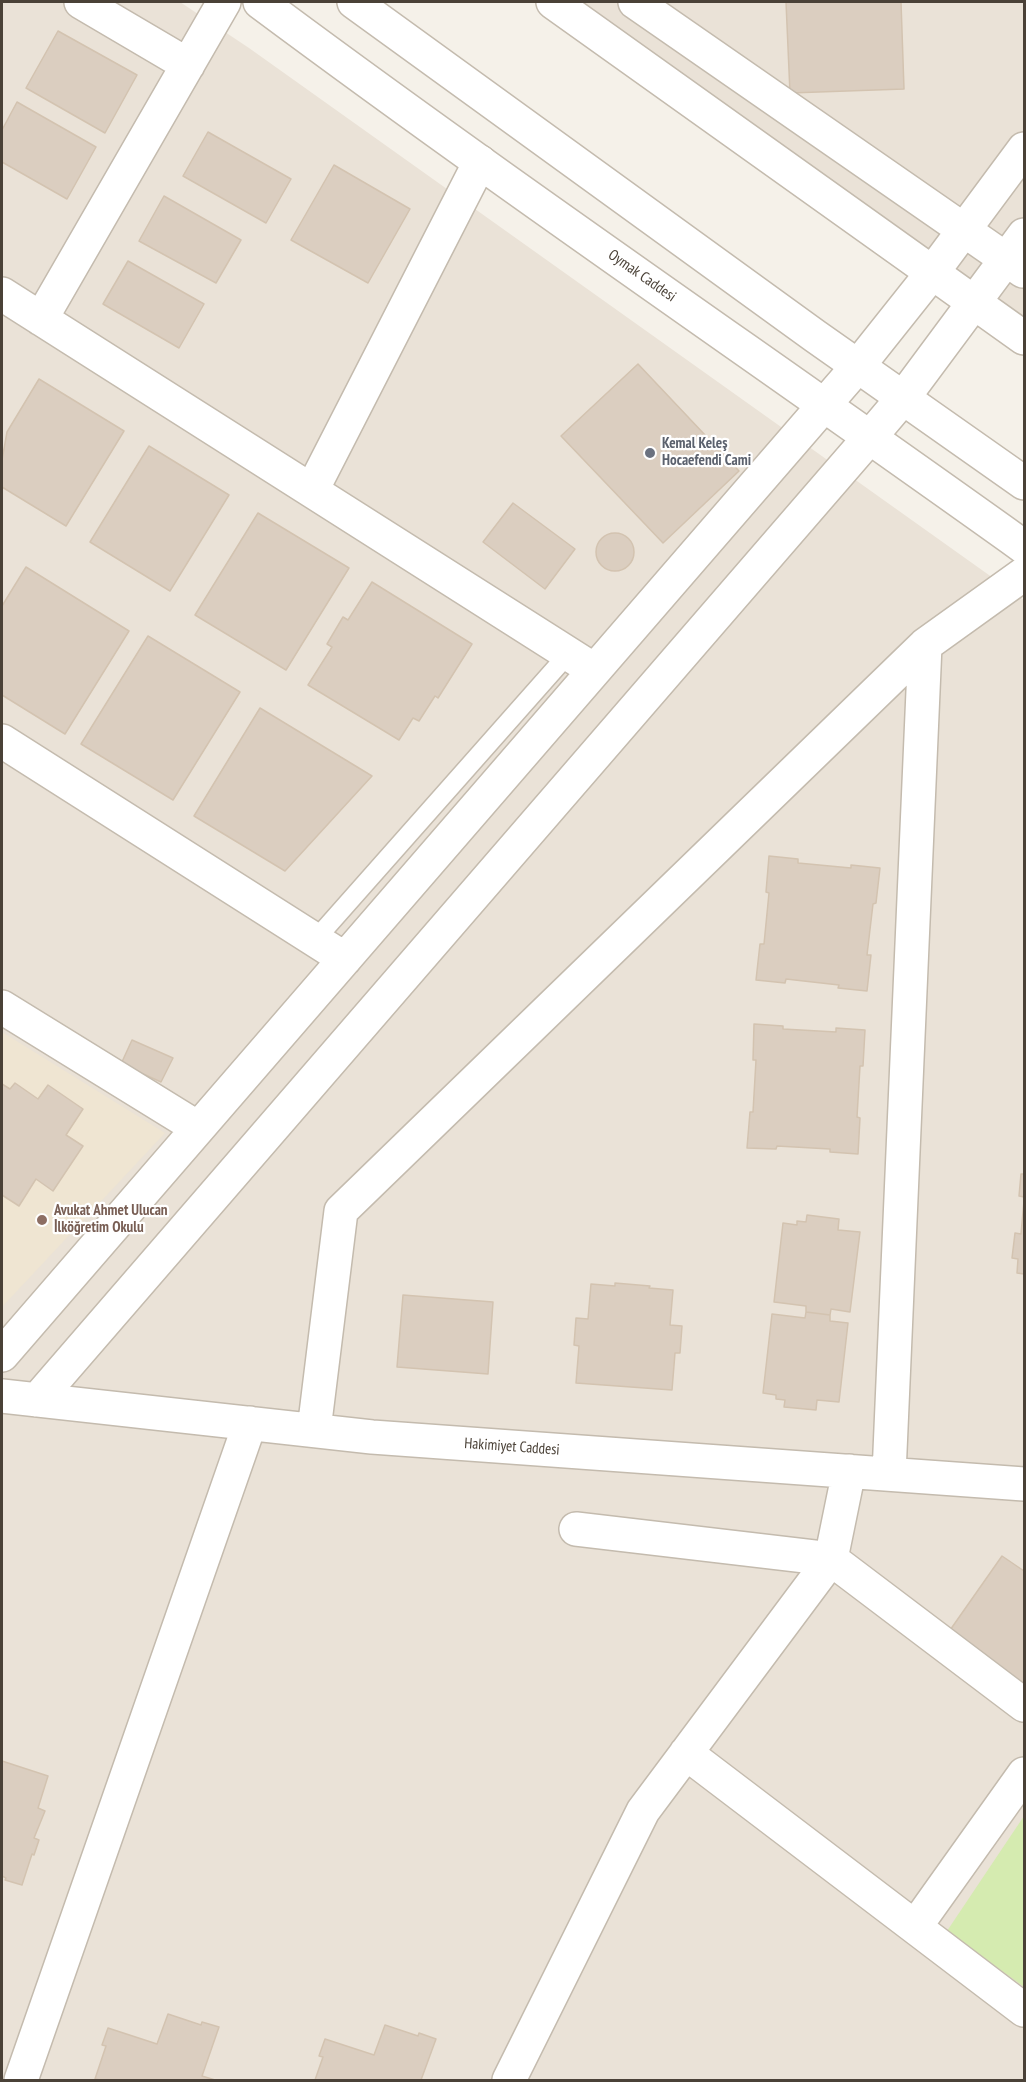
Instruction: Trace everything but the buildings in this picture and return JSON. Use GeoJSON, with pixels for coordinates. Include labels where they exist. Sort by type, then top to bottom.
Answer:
{"type":"FeatureCollection","features":[{"type":"Feature","properties":{"kind":"street"},"geometry":{"type":"LineString","coordinates":[[81,2],[188,65]]}},
{"type":"Feature","properties":{"kind":"street"},"geometry":{"type":"LineString","coordinates":[[41,319],[224,2]]}},
{"type":"Feature","properties":{"kind":"street","name":"Oymak Caddesi"},"geometry":{"type":"LineString","coordinates":[[260,2],[396,102],[1024,548]]}},
{"type":"Feature","properties":{"kind":"street"},"geometry":{"type":"LineString","coordinates":[[354,2],[1024,483]]}},
{"type":"Feature","properties":{"kind":"street"},"geometry":{"type":"LineString","coordinates":[[552,2],[1024,338]]}},
{"type":"Feature","properties":{"kind":"street"},"geometry":{"type":"LineString","coordinates":[[37,1400],[870,437],[903,398],[974,302],[1018,255],[964,230],[635,2]]}},
{"type":"Feature","properties":{"kind":"street"},"geometry":{"type":"LineString","coordinates":[[2,1355],[345,959],[582,662],[858,366],[932,273],[1024,149]]}},
{"type":"Feature","properties":{"kind":"street"},"geometry":{"type":"LineString","coordinates":[[312,490],[480,162]]}},
{"type":"Feature","properties":{"kind":"street"},"geometry":{"type":"LineString","coordinates":[[2,294],[582,662]]}},
{"type":"Feature","properties":{"kind":"street"},"geometry":{"type":"LineString","coordinates":[[314,1430],[341,1212],[925,645],[1024,574]]}},
{"type":"Feature","properties":{"kind":"street"},"geometry":{"type":"LineString","coordinates":[[889,1474],[925,645]]}},
{"type":"Feature","properties":{"kind":"street"},"geometry":{"type":"LineString","coordinates":[[2,741],[345,959]]}},
{"type":"Feature","properties":{"kind":"street"},"geometry":{"type":"LineString","coordinates":[[2,1007],[198,1128]]}},
{"type":"Feature","properties":{"kind":"street","name":"Hakimiyet Caddesi"},"geometry":{"type":"LineString","coordinates":[[2,1396],[372,1437],[1024,1484]]}},
{"type":"Feature","properties":{"kind":"street"},"geometry":{"type":"LineString","coordinates":[[21,2080],[250,1423]]}},
{"type":"Feature","properties":{"kind":"street"},"geometry":{"type":"LineString","coordinates":[[508,2080],[643,1811],[831,1559],[849,1472]]}},
{"type":"Feature","properties":{"kind":"street"},"geometry":{"type":"LineString","coordinates":[[576,1529],[831,1559],[1024,1705]]}},
{"type":"Feature","properties":{"kind":"street"},"geometry":{"type":"LineString","coordinates":[[686,1753],[1024,2010]]}},
{"type":"Feature","properties":{"kind":"street"},"geometry":{"type":"LineString","coordinates":[[915,1927],[1024,1774]]}},
{"type":"Feature","properties":{"kind":"lane"},"geometry":{"type":"LineString","coordinates":[[315,940],[582,662]]}},
{"type":"Feature","properties":{"kind":"shaded area"},"geometry":{"type":"Polygon","coordinates":[[[2,2],[180,2],[249,48],[1024,600],[1024,2080],[2,2080],[2,2]]]}},
{"type":"Feature","properties":{"kind":"shaded area"},"geometry":{"type":"Polygon","coordinates":[[[572,2],[1024,2],[1024,324],[572,2]]]}},
{"type":"Feature","properties":{"kind":"shaded area","name":"Avukat Ahmet Ulucan İlköğretim Okulu"},"geometry":{"type":"Polygon","coordinates":[[[2,1032],[165,1133],[2,1307],[2,1032]]]}},
{"type":"Feature","properties":{"kind":"green space"},"geometry":{"type":"Polygon","coordinates":[[[1024,1816],[1024,1987],[947,1931],[1024,1816]]]}},
{"type":"Feature","properties":{"kind":"place","name":"Kemal Keleş Hocaefendi Cami"},"geometry":{"type":"Point","coordinates":[650,453]}},
{"type":"Feature","properties":{"kind":"place","name":"Avukat Ahmet Ulucan İlköğretim Okulu"},"geometry":{"type":"Point","coordinates":[42,1220]}}]}
